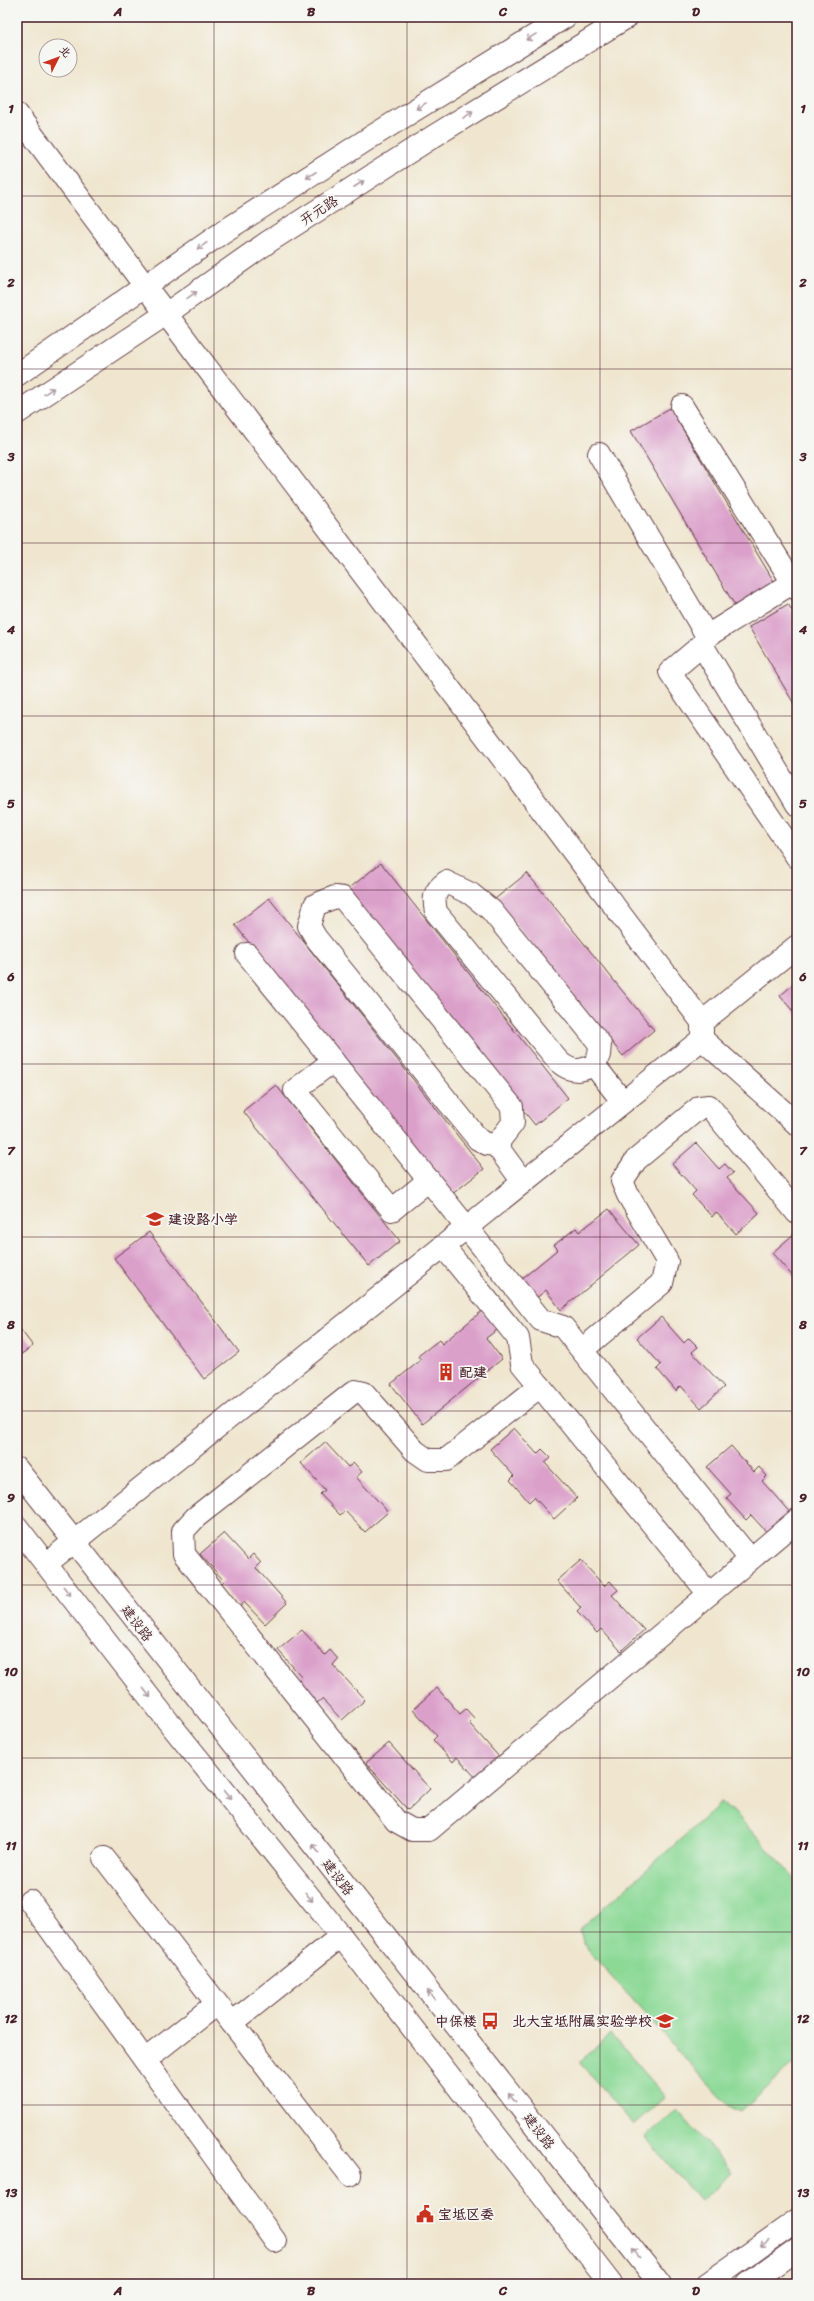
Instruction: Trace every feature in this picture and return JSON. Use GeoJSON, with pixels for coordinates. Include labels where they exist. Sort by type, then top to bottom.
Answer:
{"type":"FeatureCollection","features":[{"type":"Feature","properties":{"kind":"street"},"geometry":{"type":"LineString","coordinates":[[17,375],[223,232],[364,141],[565,17]]}},
{"type":"Feature","properties":{"kind":"street","name":"开元路"},"geometry":{"type":"LineString","coordinates":[[17,413],[166,314],[268,242],[434,136],[627,17]]}},
{"type":"Feature","properties":{"kind":"street"},"geometry":{"type":"LineString","coordinates":[[17,114],[144,286],[702,1030],[797,1124]]}},
{"type":"Feature","properties":{"kind":"street"},"geometry":{"type":"LineString","coordinates":[[682,406],[796,584],[704,640],[670,672],[797,857]]}},
{"type":"Feature","properties":{"kind":"street"},"geometry":{"type":"LineString","coordinates":[[600,454],[797,804]]}},
{"type":"Feature","properties":{"kind":"street"},"geometry":{"type":"LineString","coordinates":[[446,882],[471,894],[491,910],[600,1044],[594,1065],[576,1071],[567,1068],[559,1062],[436,912],[433,900],[436,889],[446,882]]}},
{"type":"Feature","properties":{"kind":"street"},"geometry":{"type":"LineString","coordinates":[[496,1145],[513,1123],[512,1107],[343,898],[335,897],[315,905],[309,926],[316,938],[478,1139],[487,1144],[496,1145],[523,1182]]}},
{"type":"Feature","properties":{"kind":"street"},"geometry":{"type":"LineString","coordinates":[[46,1564],[623,1102],[797,946]]}},
{"type":"Feature","properties":{"kind":"street"},"geometry":{"type":"LineString","coordinates":[[247,954],[541,1320],[563,1327],[750,1559]]}},
{"type":"Feature","properties":{"kind":"street"},"geometry":{"type":"LineString","coordinates":[[333,1061],[295,1090],[382,1198],[392,1210],[429,1180]]}},
{"type":"Feature","properties":{"kind":"street"},"geometry":{"type":"LineString","coordinates":[[594,1065],[623,1102]]}},
{"type":"Feature","properties":{"kind":"street"},"geometry":{"type":"LineString","coordinates":[[582,1350],[662,1283],[667,1261],[628,1195],[622,1181],[636,1160],[700,1107],[709,1106],[797,1213]]}},
{"type":"Feature","properties":{"kind":"street"},"geometry":{"type":"LineString","coordinates":[[443,1246],[518,1338],[522,1364],[709,1594]]}},
{"type":"Feature","properties":{"kind":"street"},"geometry":{"type":"LineString","coordinates":[[518,1338],[541,1320]]}},
{"type":"Feature","properties":{"kind":"street"},"geometry":{"type":"LineString","coordinates":[[540,1386],[446,1460],[428,1460],[415,1451],[364,1393],[355,1391],[196,1517],[183,1531],[184,1554],[396,1821],[412,1830],[429,1830],[797,1520]]}},
{"type":"Feature","properties":{"kind":"street","name":"建设路"},"geometry":{"type":"LineString","coordinates":[[17,1469],[660,2284]]}},
{"type":"Feature","properties":{"kind":"street"},"geometry":{"type":"LineString","coordinates":[[17,1527],[171,1725],[341,1936],[611,2284]]}},
{"type":"Feature","properties":{"kind":"street"},"geometry":{"type":"LineString","coordinates":[[104,1858],[216,2004],[350,2174]]}},
{"type":"Feature","properties":{"kind":"street"},"geometry":{"type":"LineString","coordinates":[[30,1901],[275,2241]]}},
{"type":"Feature","properties":{"kind":"street"},"geometry":{"type":"LineString","coordinates":[[232,2023],[341,1936]]}},
{"type":"Feature","properties":{"kind":"street"},"geometry":{"type":"LineString","coordinates":[[145,2060],[216,2004]]}},
{"type":"Feature","properties":{"kind":"street"},"geometry":{"type":"LineString","coordinates":[[707,2284],[797,2220]]}},
{"type":"Feature","properties":{"kind":"street"},"geometry":{"type":"LineString","coordinates":[[748,2284],[797,2249]]}},
{"type":"Feature","properties":{"kind":"green space"},"geometry":{"type":"Polygon","coordinates":[[[721,1803],[733,1811],[797,1881],[797,2060],[741,2112],[728,2106],[589,1951],[579,1930],[721,1803]]]}},
{"type":"Feature","properties":{"kind":"green space"},"geometry":{"type":"Polygon","coordinates":[[[611,2034],[666,2097],[634,2125],[579,2062],[611,2034]]]}},
{"type":"Feature","properties":{"kind":"green space"},"geometry":{"type":"Polygon","coordinates":[[[677,2110],[732,2172],[700,2201],[645,2137],[677,2110]]]}},
{"type":"Feature","properties":{"kind":"building"},"geometry":{"type":"Polygon","coordinates":[[[670,408],[776,585],[737,609],[631,431],[670,408]]]}},
{"type":"Feature","properties":{"kind":"building"},"geometry":{"type":"Polygon","coordinates":[[[788,604],[797,618],[797,709],[749,627],[788,604]]]}},
{"type":"Feature","properties":{"kind":"building"},"geometry":{"type":"Polygon","coordinates":[[[381,863],[568,1098],[535,1125],[347,890],[381,863]]]}},
{"type":"Feature","properties":{"kind":"building"},"geometry":{"type":"Polygon","coordinates":[[[527,873],[654,1030],[623,1056],[495,899],[527,873]]]}},
{"type":"Feature","properties":{"kind":"building"},"geometry":{"type":"Polygon","coordinates":[[[269,898],[484,1169],[451,1195],[235,925],[269,898]]]}},
{"type":"Feature","properties":{"kind":"building"},"geometry":{"type":"Polygon","coordinates":[[[797,981],[797,1016],[780,996],[797,981]]]}},
{"type":"Feature","properties":{"kind":"building"},"geometry":{"type":"Polygon","coordinates":[[[276,1085],[400,1241],[369,1266],[243,1111],[276,1085]]]}},
{"type":"Feature","properties":{"kind":"building"},"geometry":{"type":"Polygon","coordinates":[[[696,1143],[719,1169],[725,1164],[733,1173],[727,1178],[759,1213],[736,1234],[716,1212],[712,1217],[692,1195],[696,1191],[672,1164],[696,1143]]]}},
{"type":"Feature","properties":{"kind":"building"},"geometry":{"type":"Polygon","coordinates":[[[609,1209],[639,1245],[561,1310],[546,1290],[534,1300],[519,1281],[558,1249],[554,1245],[576,1228],[579,1232],[609,1209]]]}},
{"type":"Feature","properties":{"kind":"building"},"geometry":{"type":"Polygon","coordinates":[[[149,1232],[239,1352],[204,1379],[114,1258],[149,1232]]]}},
{"type":"Feature","properties":{"kind":"building"},"geometry":{"type":"Polygon","coordinates":[[[795,1233],[797,1236],[797,1281],[772,1253],[795,1233]]]}},
{"type":"Feature","properties":{"kind":"building","name":"配建"},"geometry":{"type":"Polygon","coordinates":[[[482,1311],[497,1330],[486,1338],[502,1359],[422,1424],[391,1384],[421,1360],[418,1356],[439,1340],[442,1344],[482,1311]]]}},
{"type":"Feature","properties":{"kind":"building"},"geometry":{"type":"Polygon","coordinates":[[[661,1317],[684,1343],[689,1338],[698,1347],[692,1352],[724,1387],[701,1408],[681,1386],[676,1391],[657,1369],[661,1365],[637,1338],[661,1317]]]}},
{"type":"Feature","properties":{"kind":"building"},"geometry":{"type":"Polygon","coordinates":[[[17,1325],[33,1346],[17,1357],[17,1325]]]}},
{"type":"Feature","properties":{"kind":"building"},"geometry":{"type":"Polygon","coordinates":[[[514,1428],[537,1454],[542,1449],[551,1458],[545,1463],[577,1498],[554,1519],[534,1497],[529,1502],[510,1480],[514,1476],[490,1449],[514,1428]]]}},
{"type":"Feature","properties":{"kind":"building"},"geometry":{"type":"Polygon","coordinates":[[[325,1442],[348,1467],[354,1463],[362,1472],[356,1477],[388,1512],[365,1532],[345,1511],[340,1515],[320,1494],[325,1490],[301,1463],[325,1442]]]}},
{"type":"Feature","properties":{"kind":"building"},"geometry":{"type":"Polygon","coordinates":[[[731,1446],[754,1472],[759,1467],[767,1476],[762,1481],[793,1516],[771,1537],[751,1515],[746,1520],[726,1498],[731,1494],[707,1467],[731,1446]]]}},
{"type":"Feature","properties":{"kind":"building"},"geometry":{"type":"Polygon","coordinates":[[[224,1533],[248,1559],[253,1554],[261,1563],[256,1568],[287,1603],[265,1624],[244,1602],[240,1607],[220,1585],[224,1581],[200,1554],[224,1533]]]}},
{"type":"Feature","properties":{"kind":"building"},"geometry":{"type":"Polygon","coordinates":[[[581,1560],[604,1586],[610,1581],[618,1590],[612,1595],[644,1630],[621,1651],[601,1629],[597,1633],[577,1612],[581,1608],[557,1581],[581,1560]]]}},
{"type":"Feature","properties":{"kind":"building"},"geometry":{"type":"Polygon","coordinates":[[[302,1630],[325,1655],[330,1650],[338,1659],[333,1665],[365,1700],[342,1720],[322,1699],[317,1703],[297,1681],[302,1677],[278,1650],[302,1630]]]}},
{"type":"Feature","properties":{"kind":"building"},"geometry":{"type":"Polygon","coordinates":[[[437,1688],[460,1714],[466,1709],[474,1718],[469,1723],[500,1758],[477,1779],[457,1757],[453,1762],[433,1740],[437,1736],[413,1709],[437,1688]]]}},
{"type":"Feature","properties":{"kind":"building"},"geometry":{"type":"Polygon","coordinates":[[[389,1743],[430,1789],[408,1810],[366,1763],[389,1743]]]}},
{"type":"Feature","properties":{"kind":"place","name":"建设路小学"},"geometry":{"type":"Point","coordinates":[155,1219]}},
{"type":"Feature","properties":{"kind":"place","name":"配建"},"geometry":{"type":"Point","coordinates":[446,1372]}},
{"type":"Feature","properties":{"kind":"place","name":"中保楼"},"geometry":{"type":"Point","coordinates":[490,2021]}},
{"type":"Feature","properties":{"kind":"place","name":"北大宝坻附属实验学校"},"geometry":{"type":"Point","coordinates":[665,2021]}},
{"type":"Feature","properties":{"kind":"place","name":"宝坻区委"},"geometry":{"type":"Point","coordinates":[425,2214]}}]}
